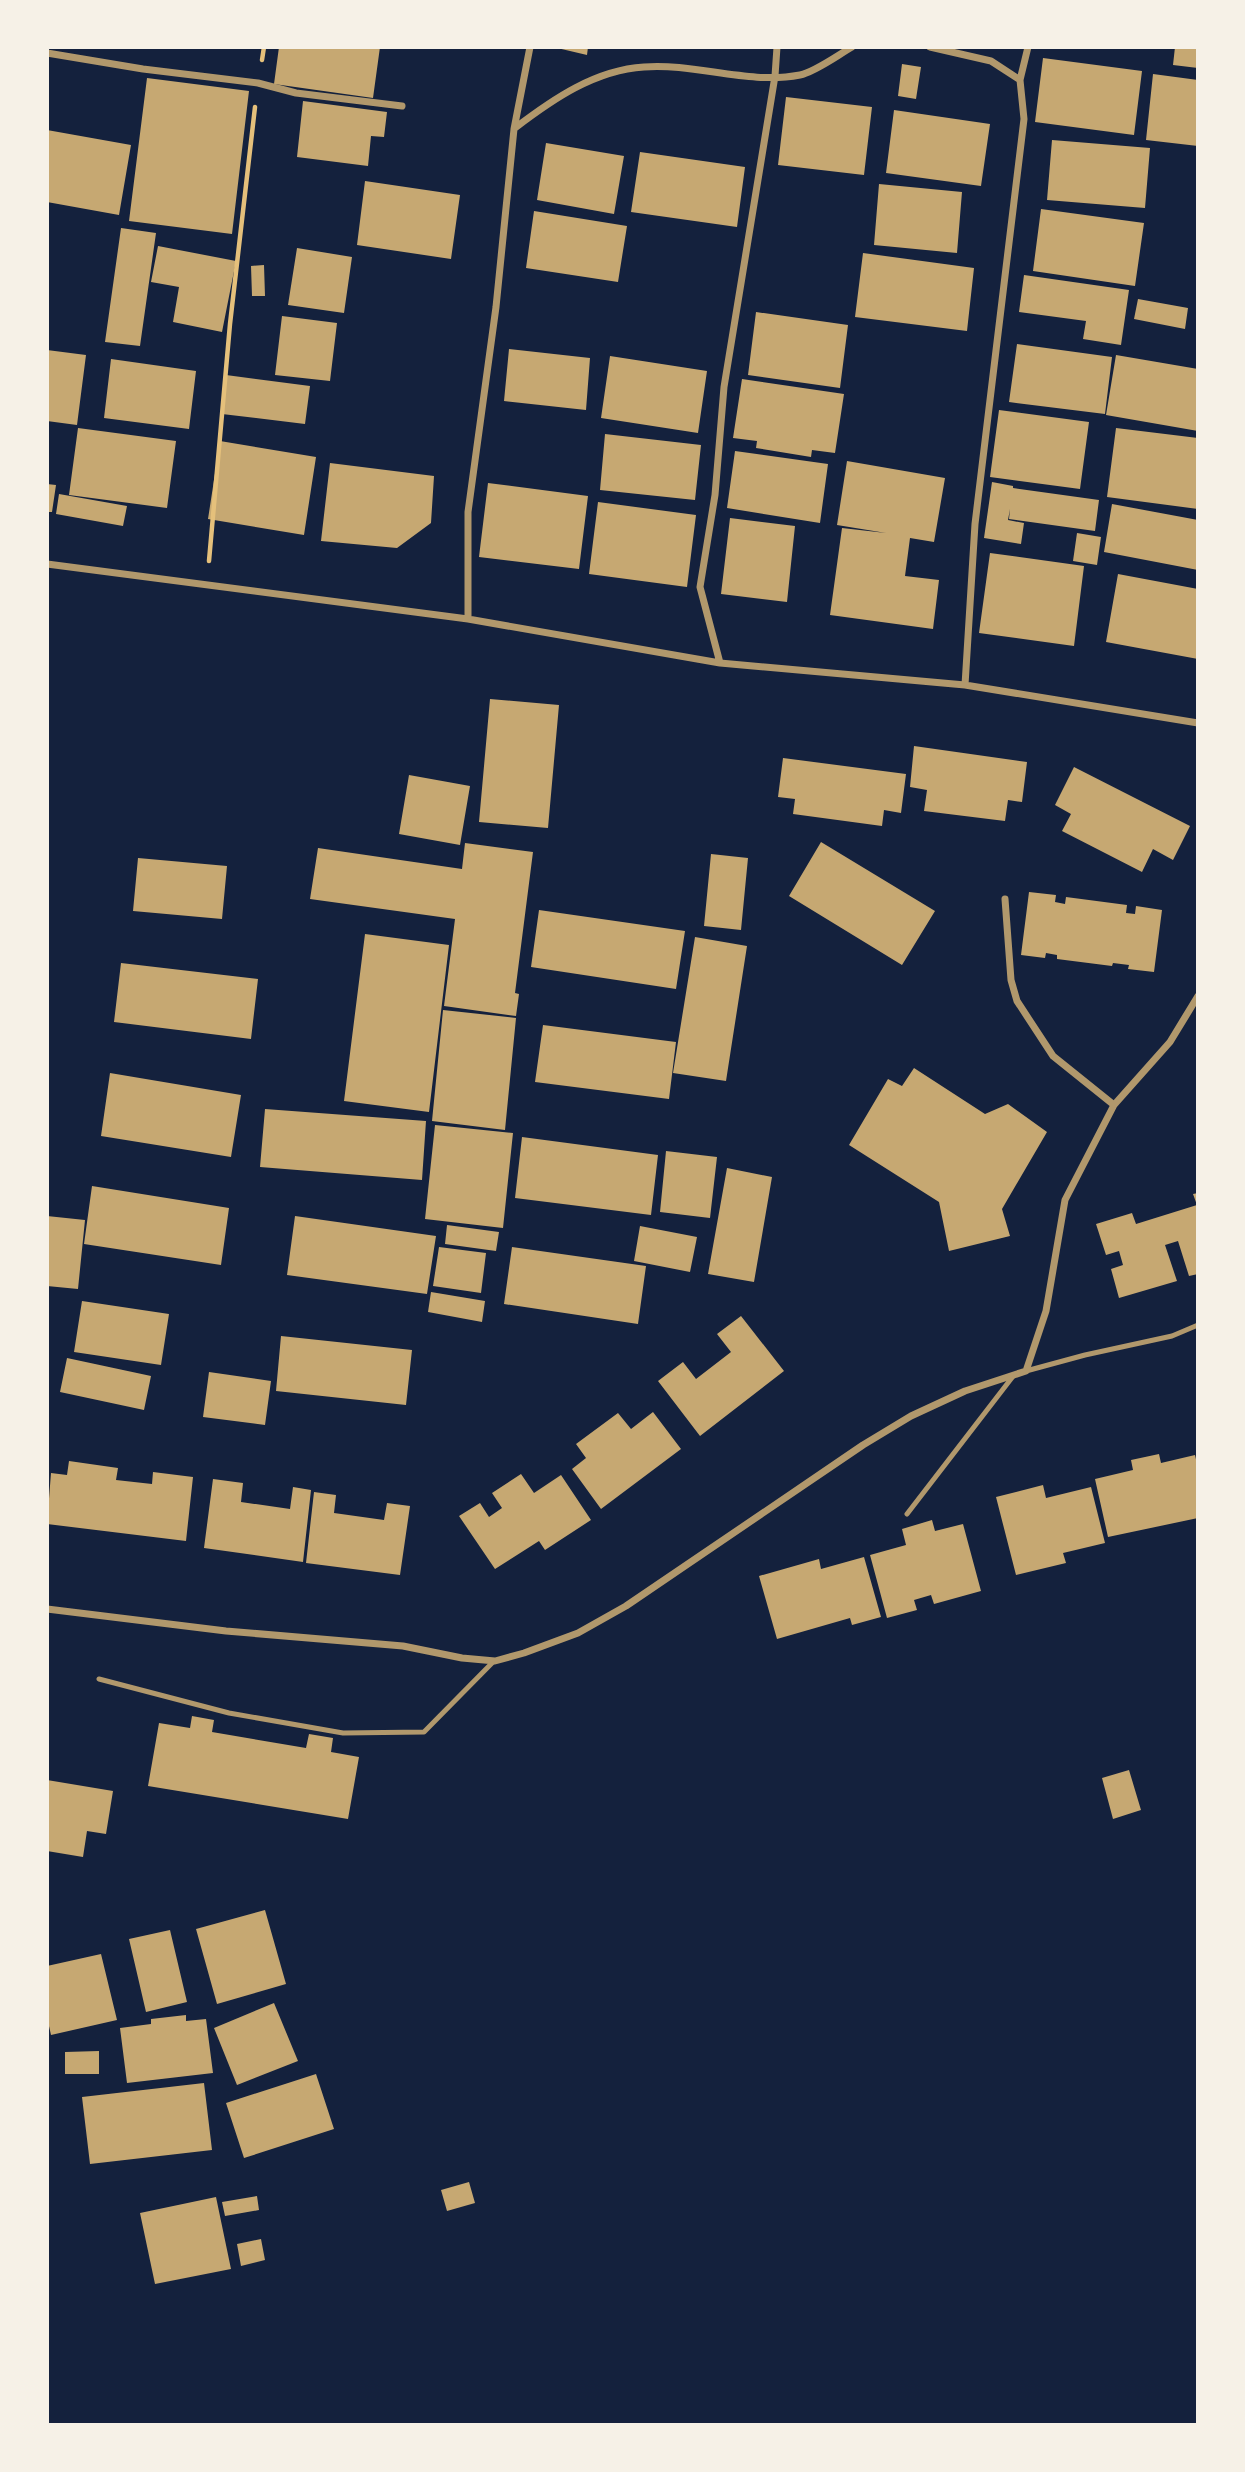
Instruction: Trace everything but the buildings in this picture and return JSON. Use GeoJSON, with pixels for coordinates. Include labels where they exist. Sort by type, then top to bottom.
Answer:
{"type":"FeatureCollection","features":[{"type":"Feature","properties":{"kind":"street"},"geometry":{"type":"LineString","coordinates":[[468,619],[468,512],[496,307],[514,128],[530,47]]}},
{"type":"Feature","properties":{"kind":"street"},"geometry":{"type":"LineString","coordinates":[[720,663],[700,587],[715,495],[724,387],[775,76],[777,47]]}},
{"type":"Feature","properties":{"kind":"street"},"geometry":{"type":"LineString","coordinates":[[514,128],[567,92],[610,73],[642,67],[667,67],[747,77],[802,75],[852,47]]}},
{"type":"Feature","properties":{"kind":"street"},"geometry":{"type":"LineString","coordinates":[[930,47],[991,61],[1020,80]]}},
{"type":"Feature","properties":{"kind":"street"},"geometry":{"type":"LineString","coordinates":[[965,685],[975,524],[1024,119],[1020,80],[1028,47]]}},
{"type":"Feature","properties":{"kind":"street"},"geometry":{"type":"LineString","coordinates":[[47,52],[143,69],[258,83],[296,93],[402,106]]}},
{"type":"Feature","properties":{"kind":"street"},"geometry":{"type":"LineString","coordinates":[[47,564],[206,587],[468,619],[720,663],[965,685],[1198,723]]}},
{"type":"Feature","properties":{"kind":"street"},"geometry":{"type":"LineString","coordinates":[[1005,900],[1011,980],[1017,1001],[1052,1056],[1114,1105]]}},
{"type":"Feature","properties":{"kind":"street"},"geometry":{"type":"LineString","coordinates":[[47,1609],[226,1631],[403,1646],[462,1658],[495,1661],[578,1633],[626,1606],[698,1555],[891,1428],[965,1391],[1026,1371],[1046,1311],[1065,1200],[1114,1105],[1170,1042],[1198,996]]}},
{"type":"Feature","properties":{"kind":"lane"},"geometry":{"type":"LineString","coordinates":[[1026,1371],[1172,1336],[1198,1325]]}},
{"type":"Feature","properties":{"kind":"lane"},"geometry":{"type":"LineString","coordinates":[[907,1514],[1014,1375]]}},
{"type":"Feature","properties":{"kind":"lane"},"geometry":{"type":"LineString","coordinates":[[99,1679],[229,1713],[343,1733],[424,1732],[495,1661]]}},
{"type":"Feature","properties":{"kind":"path"},"geometry":{"type":"LineString","coordinates":[[206,587],[230,324],[264,47]]}}]}
